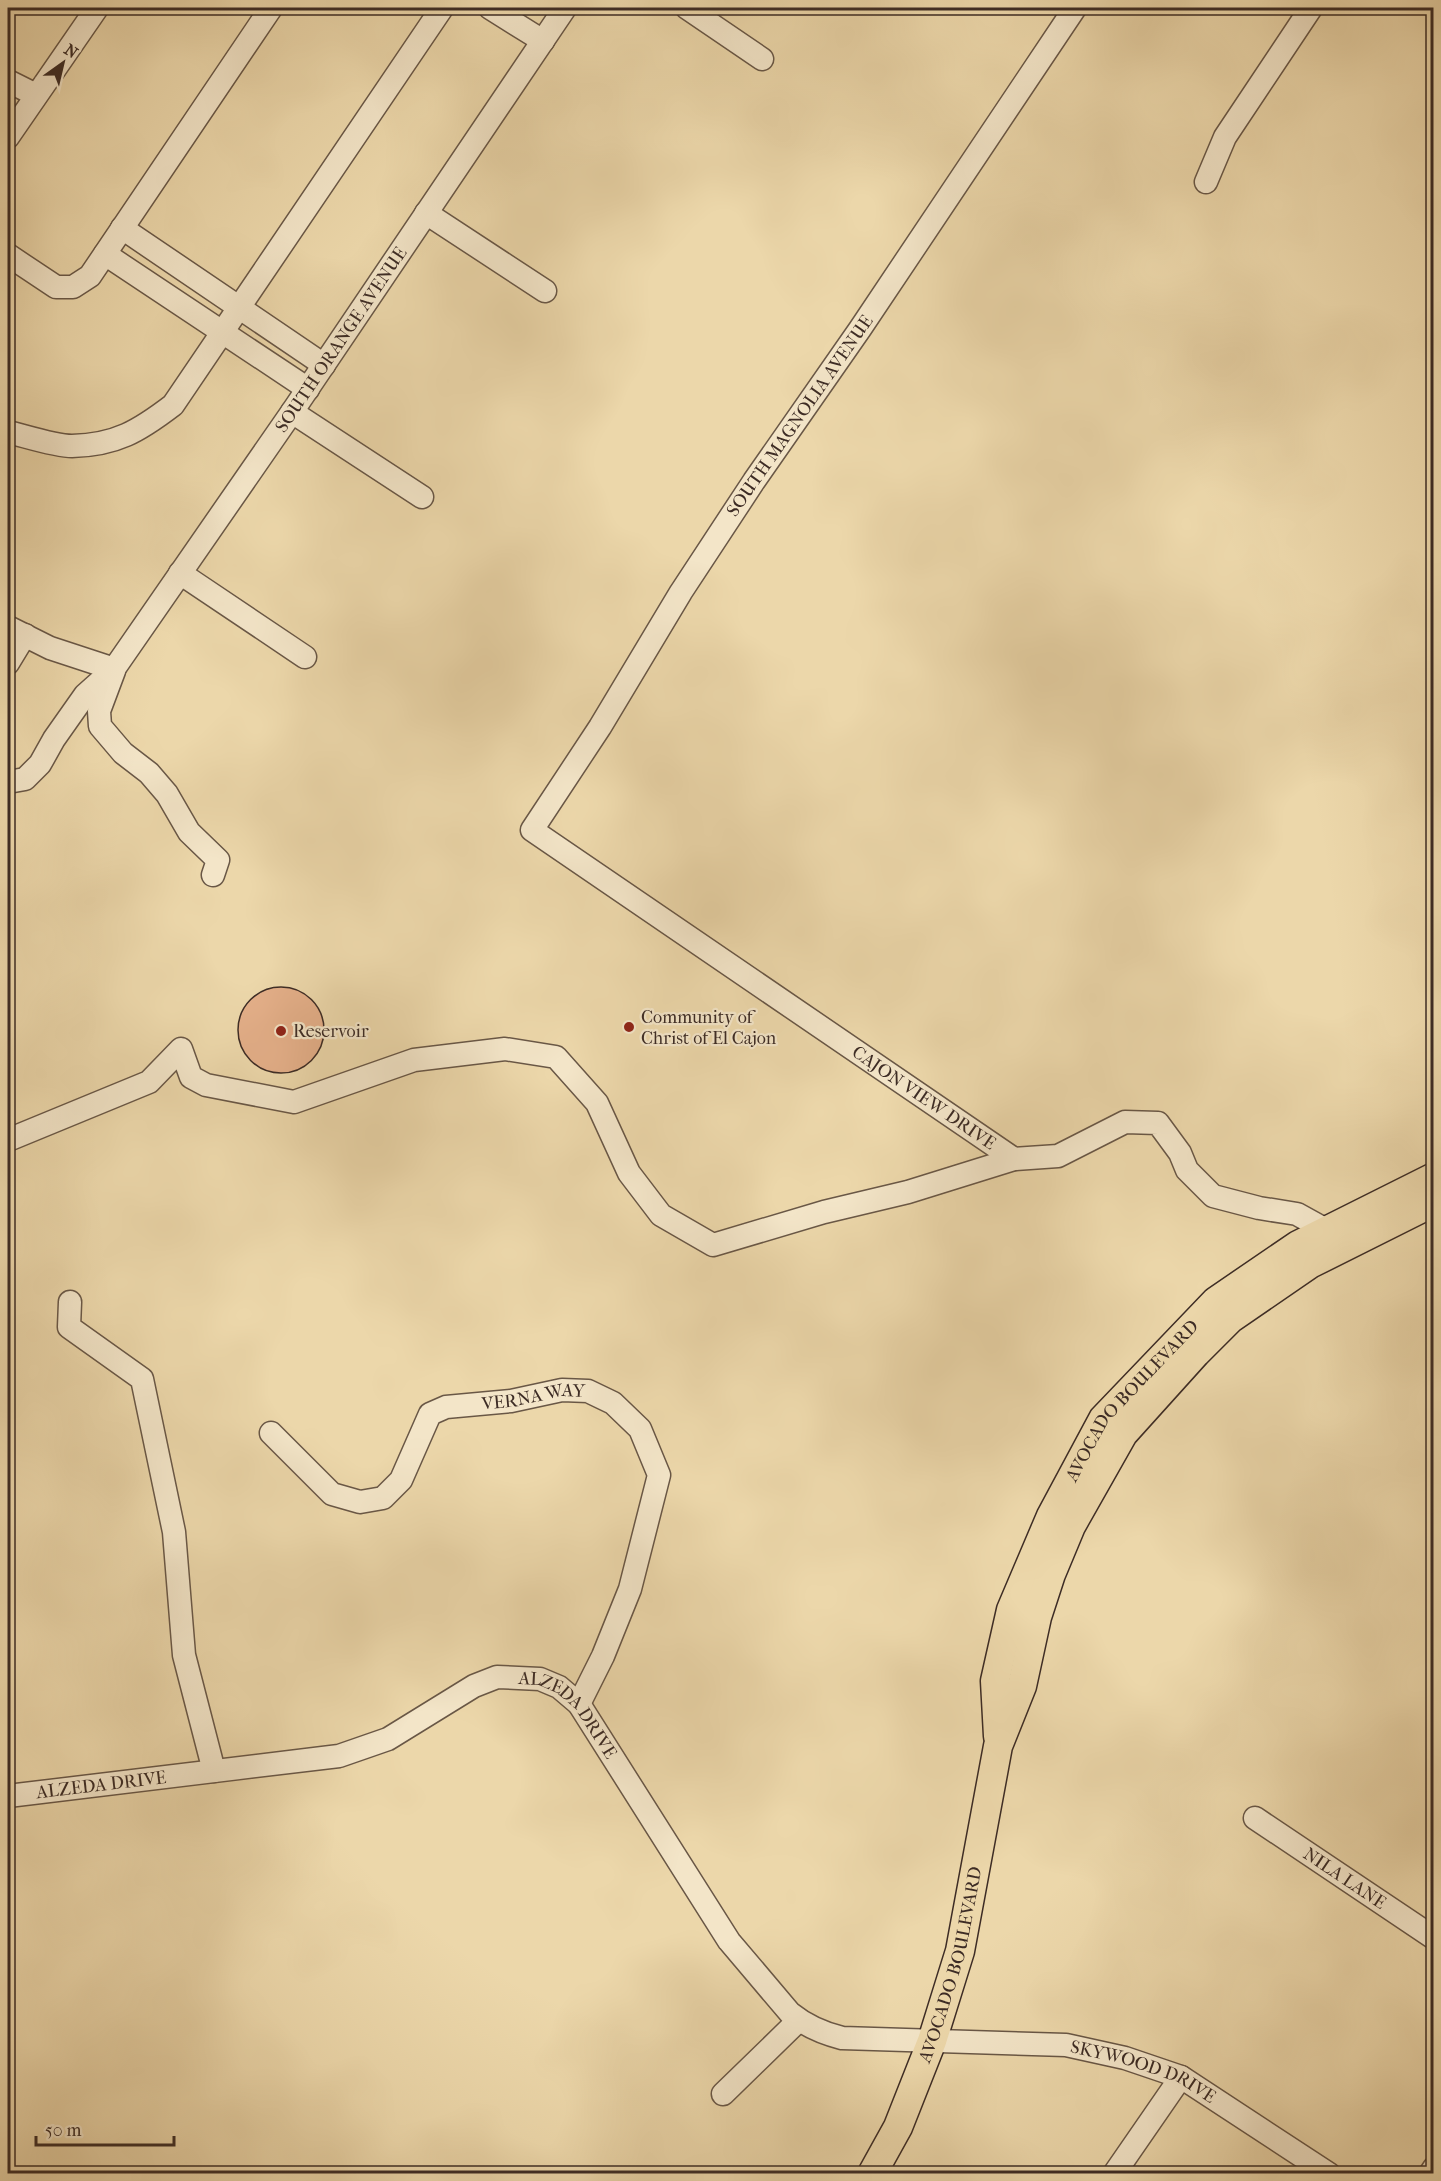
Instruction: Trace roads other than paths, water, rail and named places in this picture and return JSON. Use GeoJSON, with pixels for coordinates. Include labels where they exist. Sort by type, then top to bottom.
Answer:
{"type":"FeatureCollection","features":[{"type":"Feature","properties":{"kind":"main road","name":"AVOCADO BOULEVARD"},"geometry":{"type":"LineString","coordinates":[[998,1746],[995,1681],[1011,1610],[1051,1516],[1103,1419],[1216,1301],[1298,1245],[1434,1178]]}},
{"type":"Feature","properties":{"kind":"main road","name":"AVOCADO BOULEVARD"},"geometry":{"type":"LineString","coordinates":[[872,2174],[898,2127],[932,2041],[960,1951],[998,1746],[1022,1686],[1036,1617],[1071,1526],[1123,1434],[1230,1319],[1310,1264],[1434,1202]]}},
{"type":"Feature","properties":{"kind":"street"},"geometry":{"type":"LineString","coordinates":[[8,138],[97,8]]}},
{"type":"Feature","properties":{"kind":"street"},"geometry":{"type":"LineString","coordinates":[[8,255],[56,287],[73,287],[90,276],[271,8]]}},
{"type":"Feature","properties":{"kind":"street"},"geometry":{"type":"LineString","coordinates":[[8,432],[70,446],[117,440],[144,427],[173,405],[442,8]]}},
{"type":"Feature","properties":{"kind":"street"},"geometry":{"type":"LineString","coordinates":[[490,8],[543,41]]}},
{"type":"Feature","properties":{"kind":"street","name":"SOUTH ORANGE AVENUE"},"geometry":{"type":"LineString","coordinates":[[114,669],[308,389],[565,8]]}},
{"type":"Feature","properties":{"kind":"street"},"geometry":{"type":"LineString","coordinates":[[687,8],[762,59]]}},
{"type":"Feature","properties":{"kind":"street","name":"SOUTH MAGNOLIA AVENUE"},"geometry":{"type":"LineString","coordinates":[[532,830],[600,727],[681,592],[748,490],[860,329],[1075,8]]}},
{"type":"Feature","properties":{"kind":"street"},"geometry":{"type":"LineString","coordinates":[[1206,182],[1225,137],[1311,8]]}},
{"type":"Feature","properties":{"kind":"street"},"geometry":{"type":"LineString","coordinates":[[8,81],[36,95]]}},
{"type":"Feature","properties":{"kind":"street"},"geometry":{"type":"LineString","coordinates":[[426,213],[545,291]]}},
{"type":"Feature","properties":{"kind":"street"},"geometry":{"type":"LineString","coordinates":[[122,228],[324,365]]}},
{"type":"Feature","properties":{"kind":"street"},"geometry":{"type":"LineString","coordinates":[[105,254],[308,389]]}},
{"type":"Feature","properties":{"kind":"street"},"geometry":{"type":"LineString","coordinates":[[292,412],[422,497]]}},
{"type":"Feature","properties":{"kind":"street"},"geometry":{"type":"LineString","coordinates":[[180,573],[305,657]]}},
{"type":"Feature","properties":{"kind":"street"},"geometry":{"type":"LineString","coordinates":[[8,663],[16,631],[50,648],[114,669]]}},
{"type":"Feature","properties":{"kind":"street"},"geometry":{"type":"LineString","coordinates":[[8,782],[26,779],[40,764],[54,739],[85,695],[114,669]]}},
{"type":"Feature","properties":{"kind":"street"},"geometry":{"type":"LineString","coordinates":[[114,669],[99,711],[100,726],[123,753],[149,773],[167,794],[189,832],[218,860],[213,875]]}},
{"type":"Feature","properties":{"kind":"street","name":"CAJON VIEW DRIVE"},"geometry":{"type":"LineString","coordinates":[[532,830],[1014,1159],[1058,1156],[1125,1122],[1158,1123],[1180,1154],[1187,1170],[1213,1196],[1259,1208],[1297,1214],[1326,1230]]}},
{"type":"Feature","properties":{"kind":"street"},"geometry":{"type":"LineString","coordinates":[[8,1140],[149,1082],[181,1049],[191,1077],[206,1085],[294,1102],[414,1060],[505,1049],[556,1057],[597,1103],[629,1173],[661,1215],[713,1245],[824,1212],[908,1192],[1014,1159]]}},
{"type":"Feature","properties":{"kind":"street"},"geometry":{"type":"LineString","coordinates":[[70,1302],[69,1327],[141,1379],[174,1532],[184,1655],[214,1771]]}},
{"type":"Feature","properties":{"kind":"street","name":"VERNA WAY"},"geometry":{"type":"LineString","coordinates":[[271,1433],[332,1494],[360,1502],[383,1498],[400,1480],[430,1414],[446,1407],[511,1401],[562,1390],[588,1391],[613,1403],[640,1429],[659,1475],[630,1589],[603,1656],[579,1704]]}},
{"type":"Feature","properties":{"kind":"street","name":"ALZEDA DRIVE"},"geometry":{"type":"LineString","coordinates":[[8,1796],[339,1756],[388,1739],[474,1686],[497,1677],[540,1679],[559,1687],[579,1704],[729,1941],[790,2013],[821,2033],[842,2038],[932,2041]]}},
{"type":"Feature","properties":{"kind":"street","name":"NILA LANE"},"geometry":{"type":"LineString","coordinates":[[1255,1818],[1434,1938]]}},
{"type":"Feature","properties":{"kind":"street"},"geometry":{"type":"LineString","coordinates":[[723,2094],[799,2020]]}},
{"type":"Feature","properties":{"kind":"street","name":"SKYWOOD DRIVE"},"geometry":{"type":"LineString","coordinates":[[932,2041],[1066,2045],[1125,2058],[1181,2077],[1329,2174]]}},
{"type":"Feature","properties":{"kind":"street"},"geometry":{"type":"LineString","coordinates":[[1114,2174],[1181,2077]]}},
{"type":"Feature","properties":{"kind":"street"},"geometry":{"type":"LineString","coordinates":[[1430,2174],[1434,2168]]}},
{"type":"Feature","properties":{"kind":"place","name":"Community of Christ of El Cajon"},"geometry":{"type":"Point","coordinates":[629,1027]}},
{"type":"Feature","properties":{"kind":"place","name":"Reservoir"},"geometry":{"type":"Point","coordinates":[281,1031]}}]}
